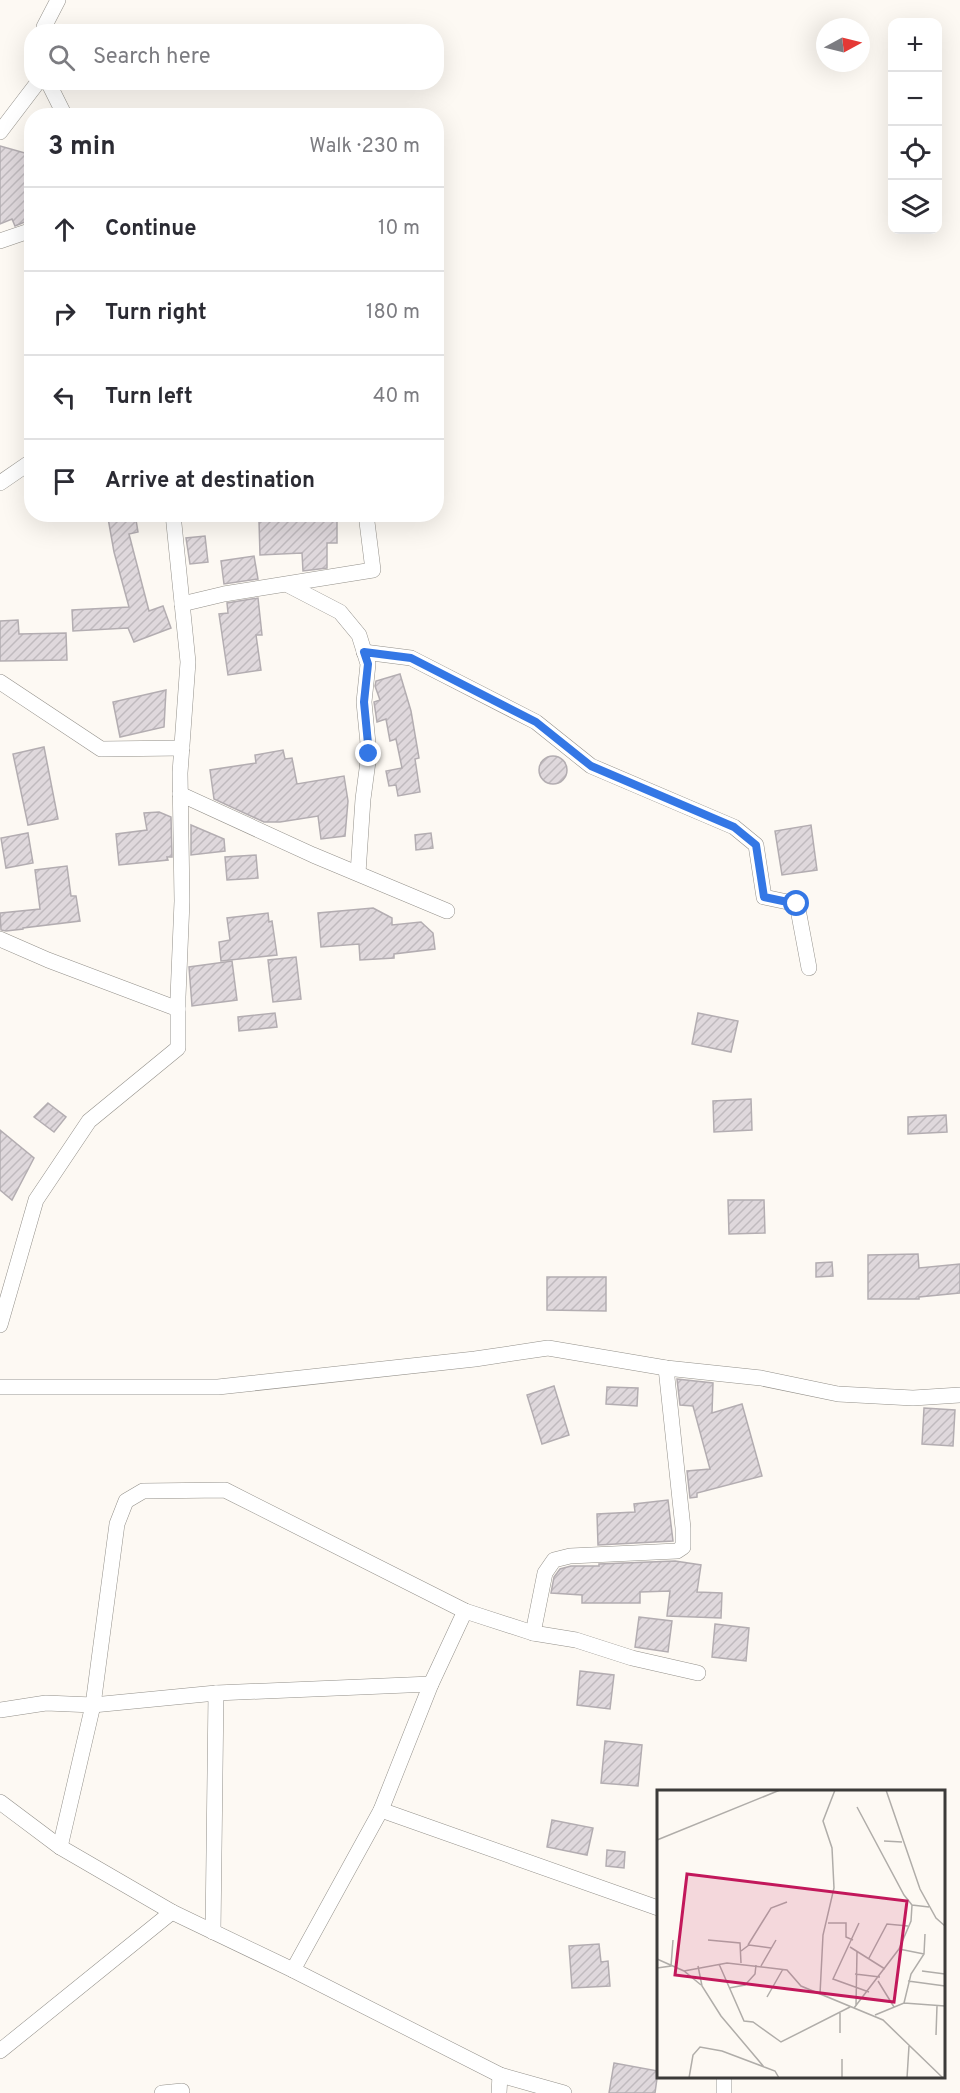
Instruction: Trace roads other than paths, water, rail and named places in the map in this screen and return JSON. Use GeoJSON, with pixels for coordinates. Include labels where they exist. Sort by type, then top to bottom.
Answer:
{"type":"FeatureCollection","features":[{"type":"Feature","properties":{"kind":"street"},"geometry":{"type":"LineString","coordinates":[[46,24],[58,0]]}},
{"type":"Feature","properties":{"kind":"street"},"geometry":{"type":"LineString","coordinates":[[0,132],[32,90]]}},
{"type":"Feature","properties":{"kind":"street"},"geometry":{"type":"LineString","coordinates":[[52,90],[61,108]]}},
{"type":"Feature","properties":{"kind":"street"},"geometry":{"type":"LineString","coordinates":[[0,242],[24,233]]}},
{"type":"Feature","properties":{"kind":"street"},"geometry":{"type":"LineString","coordinates":[[0,483],[24,466]]}},
{"type":"Feature","properties":{"kind":"street"},"geometry":{"type":"LineString","coordinates":[[0,1325],[36,1200],[89,1121],[178,1048],[182,901],[180,794],[188,662],[174,522]]}},
{"type":"Feature","properties":{"kind":"street"},"geometry":{"type":"LineString","coordinates":[[182,604],[224,594],[373,570],[367,522]]}},
{"type":"Feature","properties":{"kind":"street"},"geometry":{"type":"LineString","coordinates":[[288,585],[340,612],[359,635],[368,664],[364,702],[369,754],[363,799],[358,873]]}},
{"type":"Feature","properties":{"kind":"street"},"geometry":{"type":"LineString","coordinates":[[364,652],[411,658],[536,722],[591,766],[734,827],[756,845],[764,897],[797,904],[809,968]]}},
{"type":"Feature","properties":{"kind":"street"},"geometry":{"type":"LineString","coordinates":[[0,682],[101,749],[182,748]]}},
{"type":"Feature","properties":{"kind":"street"},"geometry":{"type":"LineString","coordinates":[[180,794],[447,911]]}},
{"type":"Feature","properties":{"kind":"street"},"geometry":{"type":"LineString","coordinates":[[0,939],[48,960],[178,1009]]}},
{"type":"Feature","properties":{"kind":"street"},"geometry":{"type":"LineString","coordinates":[[0,1387],[218,1387],[475,1359],[548,1348],[666,1368],[761,1378],[838,1394],[913,1398],[960,1395]]}},
{"type":"Feature","properties":{"kind":"street"},"geometry":{"type":"LineString","coordinates":[[533,1633],[545,1573],[554,1560],[570,1556],[677,1551],[683,1547],[666,1368]]}},
{"type":"Feature","properties":{"kind":"street"},"geometry":{"type":"LineString","coordinates":[[60,1847],[93,1705],[117,1524],[126,1501],[142,1491],[225,1490],[465,1611],[533,1633],[576,1640],[632,1658],[698,1673]]}},
{"type":"Feature","properties":{"kind":"street"},"geometry":{"type":"LineString","coordinates":[[293,1970],[381,1810],[431,1684],[465,1611]]}},
{"type":"Feature","properties":{"kind":"street"},"geometry":{"type":"LineString","coordinates":[[0,1710],[46,1703],[93,1705],[216,1693],[431,1684]]}},
{"type":"Feature","properties":{"kind":"street"},"geometry":{"type":"LineString","coordinates":[[213,1932],[216,1693]]}},
{"type":"Feature","properties":{"kind":"street"},"geometry":{"type":"LineString","coordinates":[[0,1802],[60,1847],[172,1912],[293,1970],[500,2075],[564,2093]]}},
{"type":"Feature","properties":{"kind":"street"},"geometry":{"type":"LineString","coordinates":[[381,1810],[657,1908]]}},
{"type":"Feature","properties":{"kind":"street"},"geometry":{"type":"LineString","coordinates":[[0,2051],[172,1912]]}},
{"type":"Feature","properties":{"kind":"street"},"geometry":{"type":"LineString","coordinates":[[499,2093],[500,2075]]}},
{"type":"Feature","properties":{"kind":"street"},"geometry":{"type":"LineString","coordinates":[[162,2093],[182,2091]]}}]}
